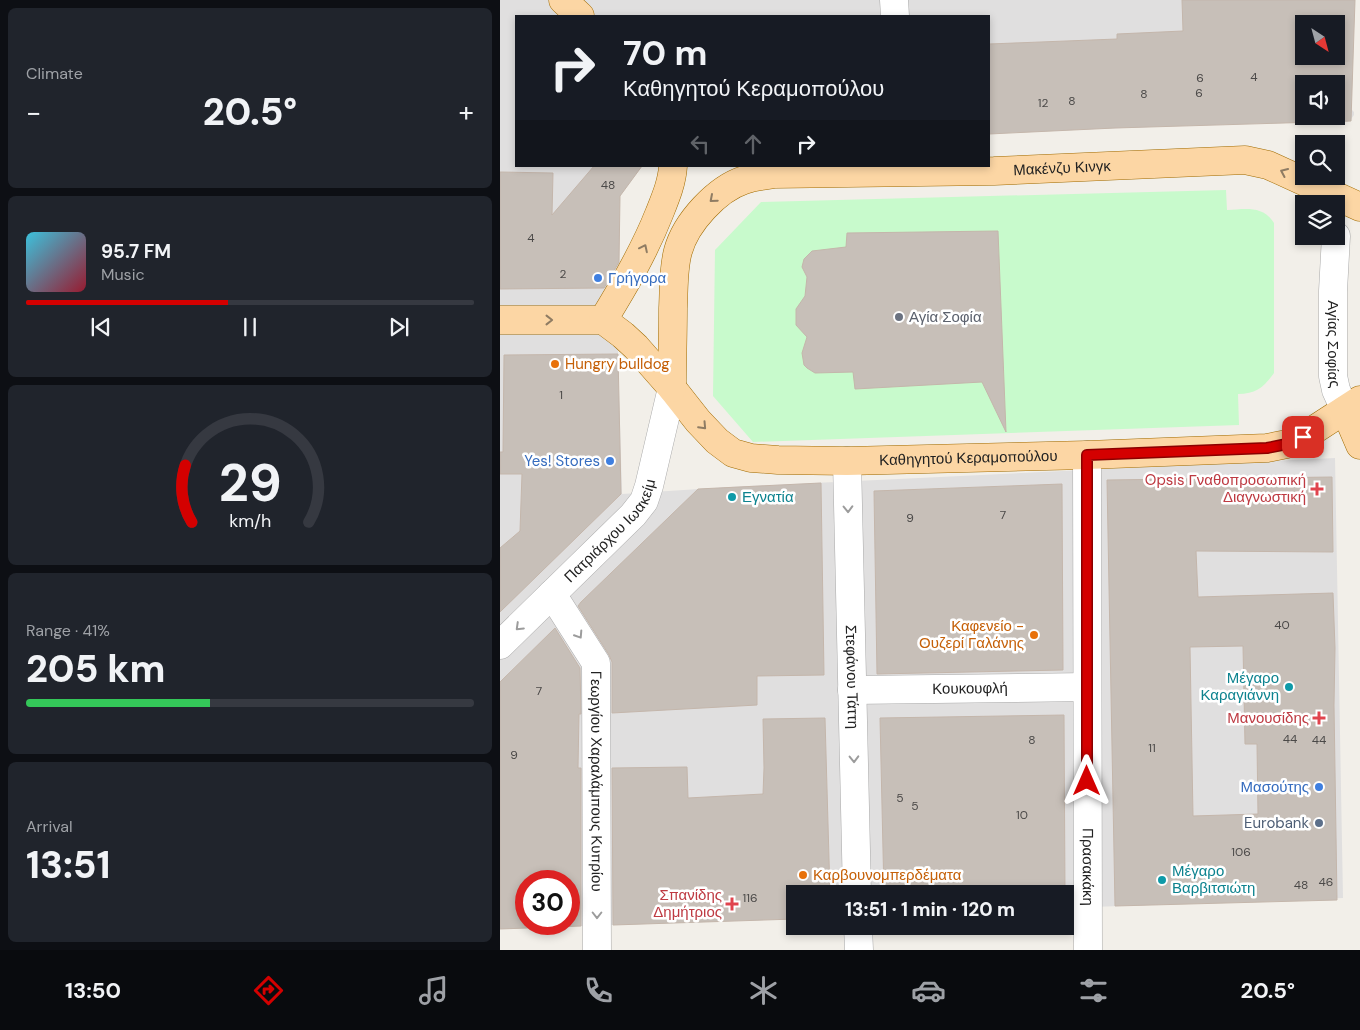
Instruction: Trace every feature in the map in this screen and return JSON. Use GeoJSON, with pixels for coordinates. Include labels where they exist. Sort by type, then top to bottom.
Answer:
{"type":"FeatureCollection","features":[{"type":"Feature","properties":{"kind":"main road"},"geometry":{"type":"LineString","coordinates":[[563,0],[579,15]]}},
{"type":"Feature","properties":{"kind":"main road","name":"Μακένζυ Κινγκ"},"geometry":{"type":"LineString","coordinates":[[672,388],[674,279],[676,258],[681,241],[698,216],[716,197],[734,184],[744,180],[750,171],[774,174],[897,169],[994,171],[1245,160],[1268,165],[1349,202]]}},
{"type":"Feature","properties":{"kind":"main road"},"geometry":{"type":"LineString","coordinates":[[500,320],[603,320],[634,268],[649,238],[665,199],[673,167]]}},
{"type":"Feature","properties":{"kind":"main road","name":"Καθηγητού Κεραμοπούλου"},"geometry":{"type":"LineString","coordinates":[[603,320],[623,335],[672,388],[710,435],[733,452],[763,460],[1087,455],[1267,448],[1287,444],[1303,437],[1352,405]]}},
{"type":"Feature","properties":{"kind":"main road","name":"Αγίας Σοφίας"},"geometry":{"type":"LineString","coordinates":[[1352,405],[1360,445]]}},
{"type":"Feature","properties":{"kind":"street"},"geometry":{"type":"LineString","coordinates":[[894,0],[895,15]]}},
{"type":"Feature","properties":{"kind":"street","name":"Αγίας Σοφίας"},"geometry":{"type":"LineString","coordinates":[[1336,245],[1333,291],[1333,376],[1336,390],[1352,405]]}},
{"type":"Feature","properties":{"kind":"street","name":"Πατριάρχου Ιωακείμ"},"geometry":{"type":"LineString","coordinates":[[500,645],[634,515],[644,501],[672,388]]}},
{"type":"Feature","properties":{"kind":"street","name":"Πρασακάκη"},"geometry":{"type":"LineString","coordinates":[[1087,455],[1088,950]]}},
{"type":"Feature","properties":{"kind":"street","name":"Στεφάνου Τάττη"},"geometry":{"type":"LineString","coordinates":[[847,460],[857,885]]}},
{"type":"Feature","properties":{"kind":"street","name":"Γεωργίου Χαραλάμπους Κυπρίου"},"geometry":{"type":"LineString","coordinates":[[552,594],[596,663],[597,950]]}},
{"type":"Feature","properties":{"kind":"street","name":"Κουκουφλή"},"geometry":{"type":"LineString","coordinates":[[852,690],[1087,687]]}},
{"type":"Feature","properties":{"kind":"street"},"geometry":{"type":"LineString","coordinates":[[858,935],[859,950]]}},
{"type":"Feature","properties":{"kind":"shaded area"},"geometry":{"type":"Polygon","coordinates":[[[500,0],[1355,0],[1351,109],[1354,115],[1347,122],[1345,122],[1345,75],[1295,75],[1295,122],[990,133],[990,15],[515,15],[515,167],[641,167],[620,196],[618,354],[622,494],[730,487],[1335,458],[1343,898],[1074,908],[1074,885],[786,885],[786,919],[580,926],[580,870],[515,870],[515,928],[500,929],[500,0]]]}},
{"type":"Feature","properties":{"kind":"green space"},"geometry":{"type":"Polygon","coordinates":[[[1226,190],[1227,210],[1253,209],[1265,213],[1274,223],[1274,373],[1259,389],[1250,393],[1238,394],[1239,425],[753,442],[713,396],[715,250],[761,202],[1226,190]]]}},
{"type":"Feature","properties":{"kind":"building"},"geometry":{"type":"Polygon","coordinates":[[[1182,0],[1355,0],[1351,121],[1345,121],[1345,75],[1295,75],[1295,123],[990,134],[990,44],[1117,39],[1117,34],[1183,31],[1182,0]]]}},
{"type":"Feature","properties":{"kind":"building"},"geometry":{"type":"Polygon","coordinates":[[[593,167],[641,167],[620,196],[619,262],[604,288],[500,289],[500,172],[553,173],[552,215],[593,167]]]}},
{"type":"Feature","properties":{"kind":"building","name":"Αγία Σοφία"},"geometry":{"type":"Polygon","coordinates":[[[998,231],[1006,432],[982,382],[855,389],[853,372],[815,373],[804,365],[802,353],[807,337],[796,325],[796,309],[805,296],[807,277],[802,267],[804,259],[812,251],[846,247],[847,233],[998,231]]]}},
{"type":"Feature","properties":{"kind":"building"},"geometry":{"type":"Polygon","coordinates":[[[618,354],[621,494],[500,612],[500,548],[520,531],[522,474],[500,474],[500,452],[503,452],[504,355],[618,354]]]}},
{"type":"Feature","properties":{"kind":"building"},"geometry":{"type":"Polygon","coordinates":[[[1332,477],[1333,552],[1196,551],[1198,597],[1333,593],[1337,900],[1115,906],[1107,480],[1332,477]],[[1243,646],[1190,647],[1193,816],[1258,814],[1257,744],[1245,744],[1243,646]]]}},
{"type":"Feature","properties":{"kind":"building"},"geometry":{"type":"Polygon","coordinates":[[[821,483],[824,675],[757,676],[757,705],[612,713],[612,662],[578,606],[581,602],[698,489],[821,483]]]}},
{"type":"Feature","properties":{"kind":"building"},"geometry":{"type":"Polygon","coordinates":[[[1062,484],[1063,670],[877,674],[874,491],[1062,484]]]}},
{"type":"Feature","properties":{"kind":"building"},"geometry":{"type":"Polygon","coordinates":[[[555,628],[580,668],[581,714],[579,714],[578,768],[581,768],[581,926],[580,870],[515,870],[515,928],[500,929],[500,682],[555,628]]]}},
{"type":"Feature","properties":{"kind":"building"},"geometry":{"type":"Polygon","coordinates":[[[1064,715],[1065,885],[884,885],[880,718],[1064,715]]]}},
{"type":"Feature","properties":{"kind":"building"},"geometry":{"type":"Polygon","coordinates":[[[825,718],[830,885],[786,885],[786,919],[613,925],[612,768],[687,767],[688,798],[763,794],[763,719],[825,718]]]}},
{"type":"Feature","properties":{"kind":"place","name":"Γρήγορα"},"geometry":{"type":"Point","coordinates":[598,278]}},
{"type":"Feature","properties":{"kind":"place","name":"Αγία Σοφία"},"geometry":{"type":"Point","coordinates":[899,317]}},
{"type":"Feature","properties":{"kind":"place","name":"Hungry bulldog"},"geometry":{"type":"Point","coordinates":[555,364]}},
{"type":"Feature","properties":{"kind":"place","name":"Yes! Stores"},"geometry":{"type":"Point","coordinates":[610,461]}},
{"type":"Feature","properties":{"kind":"place","name":"Opsis Γναθοπροσωπική Διαγνωστική"},"geometry":{"type":"Point","coordinates":[1317,489]}},
{"type":"Feature","properties":{"kind":"place","name":"Εγνατία"},"geometry":{"type":"Point","coordinates":[732,497]}},
{"type":"Feature","properties":{"kind":"place","name":"Καφενείο - Ουζερί Γαλάνης"},"geometry":{"type":"Point","coordinates":[1034,635]}},
{"type":"Feature","properties":{"kind":"place","name":"Μέγαρο Καραγιάννη"},"geometry":{"type":"Point","coordinates":[1289,687]}},
{"type":"Feature","properties":{"kind":"place","name":"Μανουσίδης"},"geometry":{"type":"Point","coordinates":[1319,718]}},
{"type":"Feature","properties":{"kind":"place","name":"Μασούτης"},"geometry":{"type":"Point","coordinates":[1319,787]}},
{"type":"Feature","properties":{"kind":"place","name":"Eurobank"},"geometry":{"type":"Point","coordinates":[1319,823]}},
{"type":"Feature","properties":{"kind":"place","name":"Καρβουνομπερδέματα"},"geometry":{"type":"Point","coordinates":[803,875]}},
{"type":"Feature","properties":{"kind":"place","name":"Μέγαρο Βαρβιτσιώτη"},"geometry":{"type":"Point","coordinates":[1162,880]}},
{"type":"Feature","properties":{"kind":"place","name":"Σπανίδης Δημήτριος"},"geometry":{"type":"Point","coordinates":[732,904]}},
{"type":"Feature","properties":{"kind":"route"},"geometry":{"type":"LineString","coordinates":[[1087,781],[1087,455],[1267,448],[1287,444],[1303,437]]}}]}
